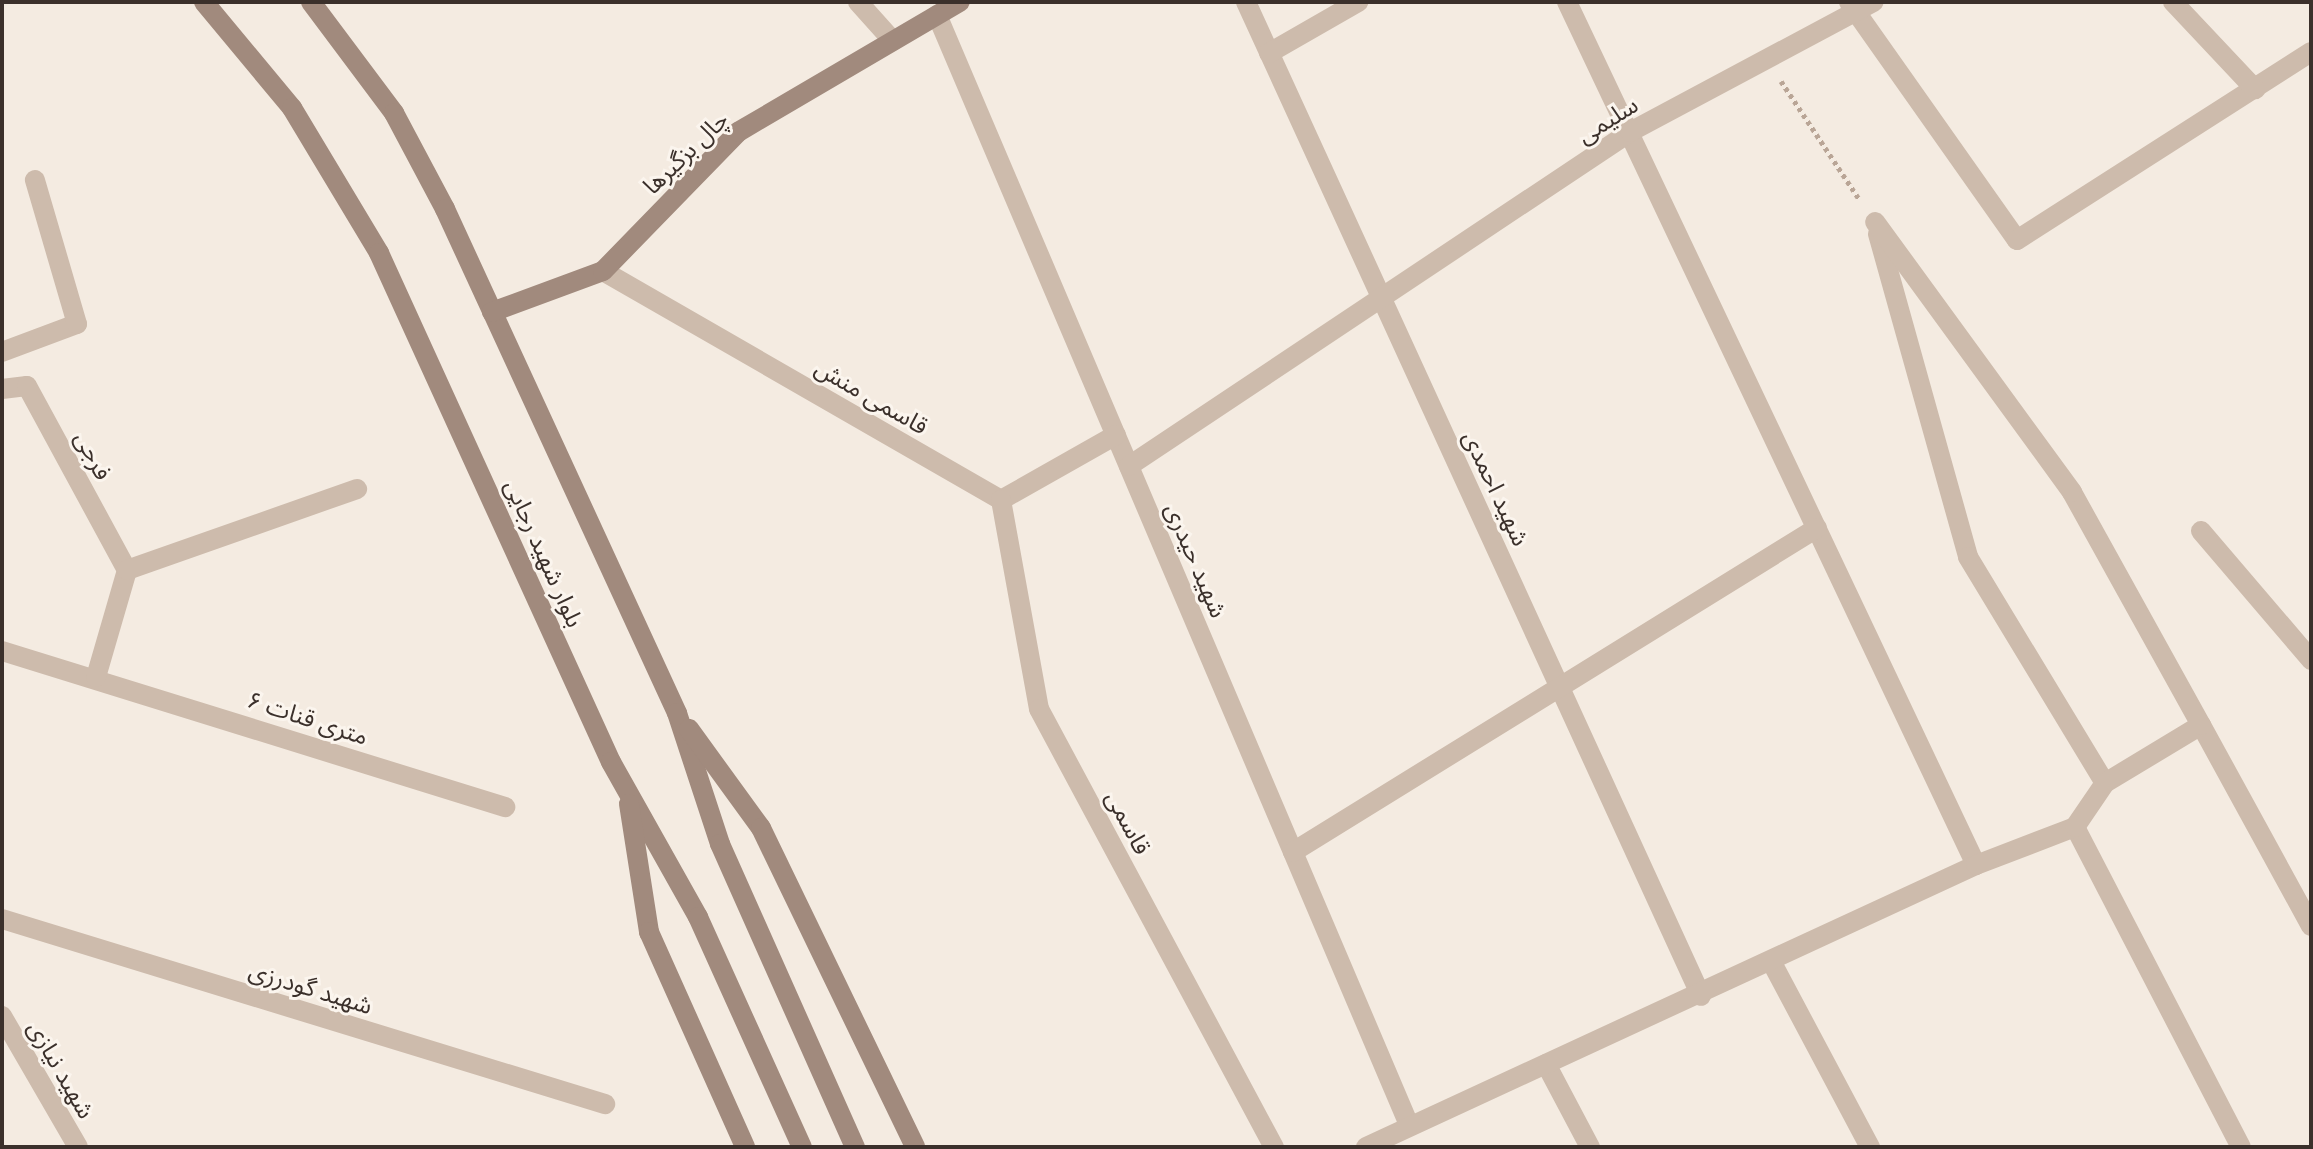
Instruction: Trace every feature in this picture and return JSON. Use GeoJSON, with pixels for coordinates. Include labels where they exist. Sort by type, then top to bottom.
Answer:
{"type":"FeatureCollection","features":[{"type":"Feature","properties":{"kind":"main road","name":"بلوار شهید رجایی"},"geometry":{"type":"LineString","coordinates":[[204,2],[292,108],[379,253],[627,792],[698,917],[802,1147]]}},
{"type":"Feature","properties":{"kind":"main road"},"geometry":{"type":"LineString","coordinates":[[311,2],[394,113],[492,312],[677,713],[720,844],[855,1147]]}},
{"type":"Feature","properties":{"kind":"main road","name":"چال بزگیرها"},"geometry":{"type":"LineString","coordinates":[[492,312],[603,271],[738,132],[960,2]]}},
{"type":"Feature","properties":{"kind":"main road"},"geometry":{"type":"LineString","coordinates":[[677,713],[761,828],[915,1147]]}},
{"type":"Feature","properties":{"kind":"main road"},"geometry":{"type":"LineString","coordinates":[[627,792],[649,932],[745,1147]]}},
{"type":"Feature","properties":{"kind":"street"},"geometry":{"type":"LineString","coordinates":[[858,2],[893,41]]}},
{"type":"Feature","properties":{"kind":"street","name":"شهید احمدی"},"geometry":{"type":"LineString","coordinates":[[1246,2],[1701,996]]}},
{"type":"Feature","properties":{"kind":"street"},"geometry":{"type":"LineString","coordinates":[[1269,53],[1358,2]]}},
{"type":"Feature","properties":{"kind":"street"},"geometry":{"type":"LineString","coordinates":[[1567,2],[1976,865]]}},
{"type":"Feature","properties":{"kind":"street"},"geometry":{"type":"LineString","coordinates":[[2173,2],[2255,89]]}},
{"type":"Feature","properties":{"kind":"street"},"geometry":{"type":"LineString","coordinates":[[1860,5],[2017,240],[2311,52]]}},
{"type":"Feature","properties":{"kind":"street","name":"سلیمی"},"geometry":{"type":"LineString","coordinates":[[1129,466],[1383,301],[1630,132],[1767,60],[1860,5]]}},
{"type":"Feature","properties":{"kind":"street","name":"شهید حیدری"},"geometry":{"type":"LineString","coordinates":[[937,15],[1409,1125]]}},
{"type":"Feature","properties":{"kind":"street"},"geometry":{"type":"LineString","coordinates":[[2,352],[77,324],[35,180]]}},
{"type":"Feature","properties":{"kind":"street"},"geometry":{"type":"LineString","coordinates":[[1875,222],[2072,492],[2311,926]]}},
{"type":"Feature","properties":{"kind":"street"},"geometry":{"type":"LineString","coordinates":[[1875,222],[1968,557],[2105,783]]}},
{"type":"Feature","properties":{"kind":"street","name":"قاسمی منش"},"geometry":{"type":"LineString","coordinates":[[603,271],[1001,500]]}},
{"type":"Feature","properties":{"kind":"street","name":"فرجی"},"geometry":{"type":"LineString","coordinates":[[2,389],[27,386],[127,570]]}},
{"type":"Feature","properties":{"kind":"street"},"geometry":{"type":"LineString","coordinates":[[1001,500],[1116,435]]}},
{"type":"Feature","properties":{"kind":"street"},"geometry":{"type":"LineString","coordinates":[[96,677],[127,570],[357,489]]}},
{"type":"Feature","properties":{"kind":"street","name":"قاسمی"},"geometry":{"type":"LineString","coordinates":[[1001,500],[1039,709],[1274,1147]]}},
{"type":"Feature","properties":{"kind":"street"},"geometry":{"type":"LineString","coordinates":[[1293,852],[1817,528]]}},
{"type":"Feature","properties":{"kind":"street"},"geometry":{"type":"LineString","coordinates":[[2201,531],[2311,660]]}},
{"type":"Feature","properties":{"kind":"street","name":"۶ متری قنات"},"geometry":{"type":"LineString","coordinates":[[2,651],[96,677],[505,807]]}},
{"type":"Feature","properties":{"kind":"street"},"geometry":{"type":"LineString","coordinates":[[1375,1145],[1409,1125],[1701,996],[1976,865],[2075,827],[2105,783],[2201,725]]}},
{"type":"Feature","properties":{"kind":"street"},"geometry":{"type":"LineString","coordinates":[[2075,827],[2241,1147]]}},
{"type":"Feature","properties":{"kind":"street","name":"شهید گودرزی"},"geometry":{"type":"LineString","coordinates":[[2,919],[605,1104]]}},
{"type":"Feature","properties":{"kind":"street"},"geometry":{"type":"LineString","coordinates":[[1771,961],[1870,1147]]}},
{"type":"Feature","properties":{"kind":"street","name":"شهید نیازی"},"geometry":{"type":"LineString","coordinates":[[2,1016],[78,1147]]}},
{"type":"Feature","properties":{"kind":"street"},"geometry":{"type":"LineString","coordinates":[[1546,1064],[1590,1147]]}},
{"type":"Feature","properties":{"kind":"path"},"geometry":{"type":"LineString","coordinates":[[1767,60],[1875,222]]}}]}
